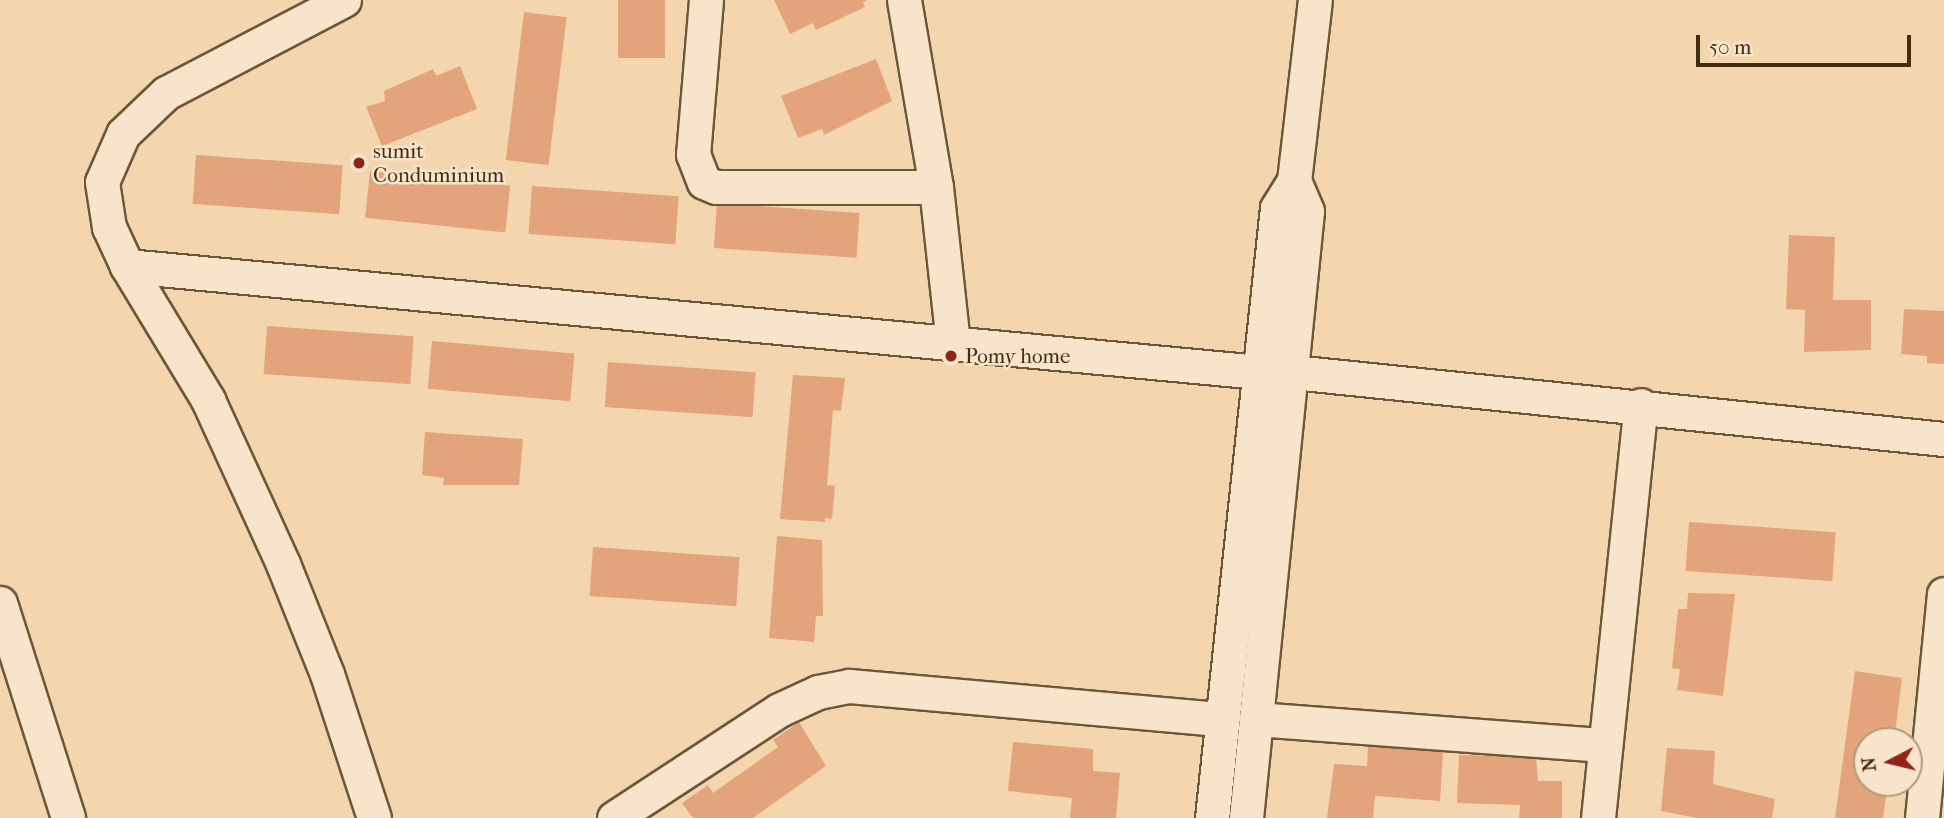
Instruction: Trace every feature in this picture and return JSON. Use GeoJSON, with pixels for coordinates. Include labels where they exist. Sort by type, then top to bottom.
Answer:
{"type":"FeatureCollection","features":[{"type":"Feature","properties":{"kind":"street"},"geometry":{"type":"LineString","coordinates":[[344,0],[166,93],[123,134],[102,182],[109,227],[127,266],[208,400],[283,565],[327,674],[374,818]]}},
{"type":"Feature","properties":{"kind":"street"},"geometry":{"type":"LineString","coordinates":[[706,0],[692,154],[704,182],[716,187],[936,187]]}},
{"type":"Feature","properties":{"kind":"street"},"geometry":{"type":"LineString","coordinates":[[904,0],[936,187],[953,343]]}},
{"type":"Feature","properties":{"kind":"street"},"geometry":{"type":"LineString","coordinates":[[1212,818],[1258,372],[1293,200],[1315,0]]}},
{"type":"Feature","properties":{"kind":"street"},"geometry":{"type":"LineString","coordinates":[[1245,818],[1293,372],[1293,200]]}},
{"type":"Feature","properties":{"kind":"street"},"geometry":{"type":"LineString","coordinates":[[127,266],[1258,372]]}},
{"type":"Feature","properties":{"kind":"street"},"geometry":{"type":"LineString","coordinates":[[1293,372],[1641,405],[1944,439]]}},
{"type":"Feature","properties":{"kind":"street"},"geometry":{"type":"LineString","coordinates":[[1598,818],[1641,405]]}},
{"type":"Feature","properties":{"kind":"street"},"geometry":{"type":"LineString","coordinates":[[1922,818],[1944,594]]}},
{"type":"Feature","properties":{"kind":"street"},"geometry":{"type":"LineString","coordinates":[[0,603],[68,818]]}},
{"type":"Feature","properties":{"kind":"street"},"geometry":{"type":"LineString","coordinates":[[614,818],[779,710],[818,692],[849,686],[1222,719]]}},
{"type":"Feature","properties":{"kind":"street"},"geometry":{"type":"LineString","coordinates":[[1256,719],[1604,745]]}},
{"type":"Feature","properties":{"kind":"building"},"geometry":{"type":"Polygon","coordinates":[[[618,0],[665,0],[665,58],[618,58],[618,0]]]}},
{"type":"Feature","properties":{"kind":"building"},"geometry":{"type":"Polygon","coordinates":[[[774,0],[868,0],[863,2],[865,7],[816,30],[813,23],[790,34],[774,0]]]}},
{"type":"Feature","properties":{"kind":"building"},"geometry":{"type":"Polygon","coordinates":[[[524,12],[567,17],[549,165],[506,160],[524,12]]]}},
{"type":"Feature","properties":{"kind":"building"},"geometry":{"type":"Polygon","coordinates":[[[876,59],[892,101],[824,135],[822,129],[798,138],[781,96],[876,59]]]}},
{"type":"Feature","properties":{"kind":"building"},"geometry":{"type":"Polygon","coordinates":[[[460,66],[477,109],[382,146],[366,107],[385,101],[384,91],[433,69],[436,76],[460,66]]]}},
{"type":"Feature","properties":{"kind":"building"},"geometry":{"type":"Polygon","coordinates":[[[196,155],[343,165],[339,214],[193,204],[196,155]]]}},
{"type":"Feature","properties":{"kind":"building"},"geometry":{"type":"Polygon","coordinates":[[[370,171],[510,186],[505,232],[365,218],[370,171]]]}},
{"type":"Feature","properties":{"kind":"building"},"geometry":{"type":"Polygon","coordinates":[[[532,186],[679,196],[675,244],[529,234],[532,186]]]}},
{"type":"Feature","properties":{"kind":"building"},"geometry":{"type":"Polygon","coordinates":[[[717,203],[860,213],[857,258],[714,248],[717,203]]]}},
{"type":"Feature","properties":{"kind":"building"},"geometry":{"type":"Polygon","coordinates":[[[1789,235],[1835,237],[1833,300],[1871,300],[1871,350],[1804,352],[1805,310],[1786,309],[1789,235]]]}},
{"type":"Feature","properties":{"kind":"building"},"geometry":{"type":"Polygon","coordinates":[[[1904,309],[1944,311],[1944,364],[1927,363],[1927,356],[1901,354],[1904,309]]]}},
{"type":"Feature","properties":{"kind":"building"},"geometry":{"type":"Polygon","coordinates":[[[267,326],[414,336],[410,384],[264,374],[267,326]]]}},
{"type":"Feature","properties":{"kind":"building"},"geometry":{"type":"Polygon","coordinates":[[[432,341],[574,353],[570,401],[428,389],[432,341]]]}},
{"type":"Feature","properties":{"kind":"building"},"geometry":{"type":"Polygon","coordinates":[[[608,362],[756,372],[753,417],[605,407],[608,362]]]}},
{"type":"Feature","properties":{"kind":"building"},"geometry":{"type":"Polygon","coordinates":[[[793,375],[845,378],[841,411],[833,410],[827,485],[835,486],[832,519],[825,518],[825,522],[780,519],[793,375]]]}},
{"type":"Feature","properties":{"kind":"building"},"geometry":{"type":"Polygon","coordinates":[[[425,432],[523,439],[519,485],[443,485],[444,478],[422,475],[425,432]]]}},
{"type":"Feature","properties":{"kind":"building"},"geometry":{"type":"Polygon","coordinates":[[[1689,522],[1836,532],[1832,581],[1686,571],[1689,522]]]}},
{"type":"Feature","properties":{"kind":"building"},"geometry":{"type":"Polygon","coordinates":[[[777,536],[822,540],[823,616],[816,616],[814,642],[769,638],[777,536]]]}},
{"type":"Feature","properties":{"kind":"building"},"geometry":{"type":"Polygon","coordinates":[[[593,547],[740,557],[736,606],[590,596],[593,547]]]}},
{"type":"Feature","properties":{"kind":"building"},"geometry":{"type":"Polygon","coordinates":[[[1688,593],[1735,594],[1723,696],[1677,690],[1680,669],[1672,668],[1678,609],[1687,609],[1688,593]]]}},
{"type":"Feature","properties":{"kind":"building"},"geometry":{"type":"Polygon","coordinates":[[[1855,671],[1902,678],[1896,727],[1853,727],[1853,797],[1886,797],[1883,818],[1835,818],[1855,671]]]}},
{"type":"Feature","properties":{"kind":"building"},"geometry":{"type":"Polygon","coordinates":[[[799,722],[826,766],[753,818],[693,818],[682,803],[708,785],[713,793],[778,747],[773,740],[799,722]]]}},
{"type":"Feature","properties":{"kind":"building"},"geometry":{"type":"Polygon","coordinates":[[[1013,742],[1093,749],[1093,771],[1120,773],[1116,818],[1070,818],[1072,798],[1008,791],[1013,742]]]}},
{"type":"Feature","properties":{"kind":"building"},"geometry":{"type":"Polygon","coordinates":[[[1368,745],[1443,752],[1440,801],[1375,796],[1373,818],[1327,818],[1334,764],[1367,766],[1368,745]]]}},
{"type":"Feature","properties":{"kind":"building"},"geometry":{"type":"Polygon","coordinates":[[[1667,748],[1715,751],[1713,784],[1775,799],[1772,818],[1697,818],[1661,811],[1667,748]]]}},
{"type":"Feature","properties":{"kind":"building"},"geometry":{"type":"Polygon","coordinates":[[[1459,755],[1536,757],[1538,781],[1562,781],[1562,818],[1519,818],[1520,805],[1457,803],[1459,755]]]}},
{"type":"Feature","properties":{"kind":"place","name":"sumit Conduminium"},"geometry":{"type":"Point","coordinates":[359,163]}},
{"type":"Feature","properties":{"kind":"place","name":"Pomy home"},"geometry":{"type":"Point","coordinates":[951,356]}}]}
